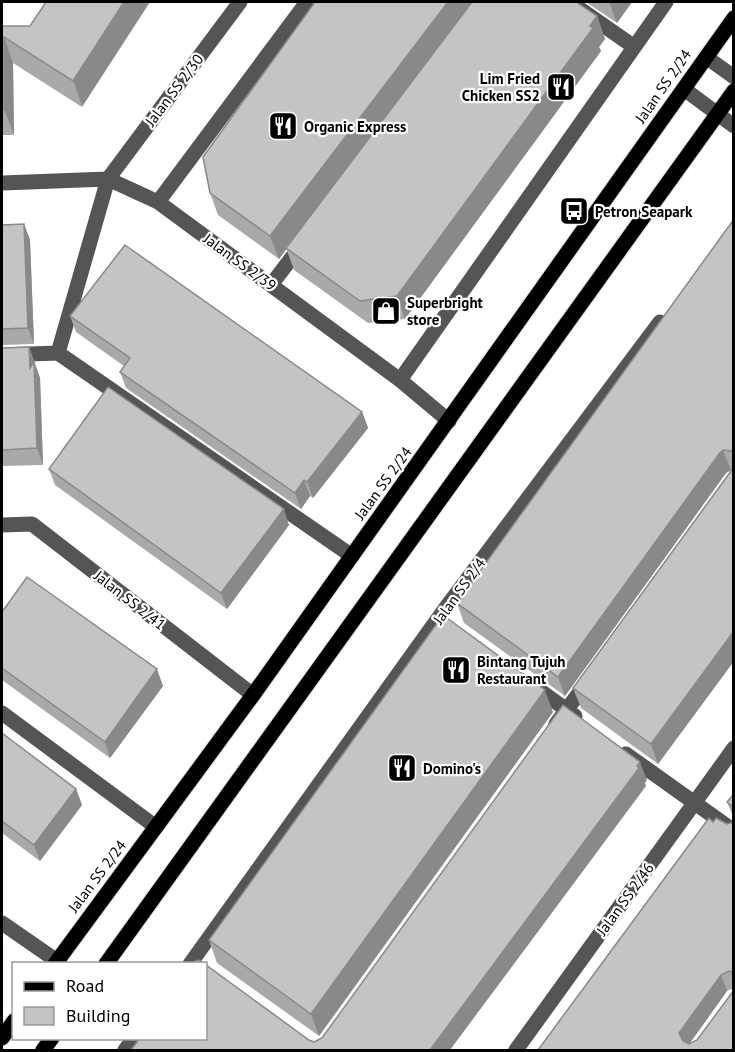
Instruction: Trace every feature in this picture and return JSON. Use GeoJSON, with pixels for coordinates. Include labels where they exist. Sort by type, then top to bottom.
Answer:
{"type":"FeatureCollection","features":[{"type":"Feature","properties":{"kind":"main road","name":"Jalan SS 2/24"},"geometry":{"type":"LineString","coordinates":[[56,962],[253,695],[734,18]]}},
{"type":"Feature","properties":{"kind":"main road"},"geometry":{"type":"LineString","coordinates":[[107,962],[734,91]]}},
{"type":"Feature","properties":{"kind":"main road"},"geometry":{"type":"LineString","coordinates":[[2,1038],[12,1024]]}},
{"type":"Feature","properties":{"kind":"street","name":"Jalan SS 2/30"},"geometry":{"type":"LineString","coordinates":[[108,179],[240,2]]}},
{"type":"Feature","properties":{"kind":"street"},"geometry":{"type":"LineString","coordinates":[[158,202],[307,2]]}},
{"type":"Feature","properties":{"kind":"street"},"geometry":{"type":"LineString","coordinates":[[570,2],[633,46]]}},
{"type":"Feature","properties":{"kind":"street"},"geometry":{"type":"LineString","coordinates":[[400,380],[666,2]]}},
{"type":"Feature","properties":{"kind":"street"},"geometry":{"type":"LineString","coordinates":[[706,57],[734,77]]}},
{"type":"Feature","properties":{"kind":"street"},"geometry":{"type":"LineString","coordinates":[[684,89],[734,126]]}},
{"type":"Feature","properties":{"kind":"street","name":"Jalan SS 2/39"},"geometry":{"type":"LineString","coordinates":[[2,183],[108,179],[158,202],[400,380],[449,421]]}},
{"type":"Feature","properties":{"kind":"street"},"geometry":{"type":"LineString","coordinates":[[58,353],[108,179]]}},
{"type":"Feature","properties":{"kind":"street"},"geometry":{"type":"LineString","coordinates":[[271,285],[314,228]]}},
{"type":"Feature","properties":{"kind":"street","name":"Jalan SS 2/4"},"geometry":{"type":"LineString","coordinates":[[195,962],[669,310]]}},
{"type":"Feature","properties":{"kind":"street"},"geometry":{"type":"LineString","coordinates":[[2,355],[58,353],[352,556]]}},
{"type":"Feature","properties":{"kind":"street","name":"Jalan SS 2/41"},"geometry":{"type":"LineString","coordinates":[[2,525],[32,524],[253,695]]}},
{"type":"Feature","properties":{"kind":"street"},"geometry":{"type":"LineString","coordinates":[[546,739],[594,672]]}},
{"type":"Feature","properties":{"kind":"street"},"geometry":{"type":"LineString","coordinates":[[521,677],[585,723]]}},
{"type":"Feature","properties":{"kind":"street"},"geometry":{"type":"LineString","coordinates":[[2,713],[156,827]]}},
{"type":"Feature","properties":{"kind":"street"},"geometry":{"type":"LineString","coordinates":[[612,743],[734,831]]}},
{"type":"Feature","properties":{"kind":"street","name":"Jalan SS 2/46"},"geometry":{"type":"LineString","coordinates":[[516,1050],[734,748]]}},
{"type":"Feature","properties":{"kind":"street"},"geometry":{"type":"LineString","coordinates":[[2,923],[56,962]]}},
{"type":"Feature","properties":{"kind":"building"},"geometry":{"type":"Polygon","coordinates":[[[46,2],[124,2],[73,81],[4,37],[4,109],[2,109],[2,26],[30,26],[46,2]]]}},
{"type":"Feature","properties":{"kind":"building"},"geometry":{"type":"Polygon","coordinates":[[[315,2],[448,2],[270,236],[210,193],[203,157],[315,2]]]}},
{"type":"Feature","properties":{"kind":"building"},"geometry":{"type":"Polygon","coordinates":[[[472,2],[576,2],[597,16],[590,26],[593,28],[397,296],[360,301],[286,248],[472,2]]]}},
{"type":"Feature","properties":{"kind":"building"},"geometry":{"type":"Polygon","coordinates":[[[734,219],[734,453],[723,450],[719,454],[558,677],[457,603],[734,219]]]}},
{"type":"Feature","properties":{"kind":"building"},"geometry":{"type":"Polygon","coordinates":[[[24,224],[28,328],[2,329],[2,225],[24,224]]]}},
{"type":"Feature","properties":{"kind":"building"},"geometry":{"type":"Polygon","coordinates":[[[125,245],[362,412],[307,482],[304,480],[295,493],[120,372],[130,358],[70,316],[125,245]]]}},
{"type":"Feature","properties":{"kind":"building"},"geometry":{"type":"Polygon","coordinates":[[[29,347],[30,368],[34,362],[37,448],[2,450],[2,348],[29,347]]]}},
{"type":"Feature","properties":{"kind":"building"},"geometry":{"type":"Polygon","coordinates":[[[108,387],[284,509],[221,593],[49,469],[108,387]]]}},
{"type":"Feature","properties":{"kind":"building"},"geometry":{"type":"Polygon","coordinates":[[[734,467],[734,631],[651,744],[573,688],[734,467]]]}},
{"type":"Feature","properties":{"kind":"building"},"geometry":{"type":"Polygon","coordinates":[[[27,577],[157,669],[105,742],[2,668],[2,612],[27,577]]]}},
{"type":"Feature","properties":{"kind":"building"},"geometry":{"type":"Polygon","coordinates":[[[443,615],[545,690],[311,1014],[209,940],[443,615]]]}},
{"type":"Feature","properties":{"kind":"building"},"geometry":{"type":"Polygon","coordinates":[[[563,705],[640,762],[637,766],[639,768],[430,1050],[131,1050],[138,1040],[207,1040],[207,966],[309,1040],[314,1042],[322,1038],[563,705]]]}},
{"type":"Feature","properties":{"kind":"building"},"geometry":{"type":"Polygon","coordinates":[[[2,733],[76,789],[34,845],[2,821],[2,733]]]}},
{"type":"Feature","properties":{"kind":"building"},"geometry":{"type":"Polygon","coordinates":[[[734,794],[734,808],[727,802],[734,794]]]}},
{"type":"Feature","properties":{"kind":"building"},"geometry":{"type":"Polygon","coordinates":[[[709,818],[713,822],[716,818],[727,824],[734,822],[734,973],[729,971],[721,975],[679,1033],[683,1041],[689,1044],[697,1040],[734,990],[734,1050],[538,1050],[709,818]]]}},
{"type":"Feature","properties":{"kind":"place","name":"Lim Fried Chicken SS2"},"geometry":{"type":"Point","coordinates":[561,87]}},
{"type":"Feature","properties":{"kind":"place","name":"Organic Express"},"geometry":{"type":"Point","coordinates":[283,126]}},
{"type":"Feature","properties":{"kind":"place","name":"Petron Seapark"},"geometry":{"type":"Point","coordinates":[574,211]}},
{"type":"Feature","properties":{"kind":"place","name":"Superbright store"},"geometry":{"type":"Point","coordinates":[386,311]}},
{"type":"Feature","properties":{"kind":"place","name":"Bintang Tujuh Restaurant"},"geometry":{"type":"Point","coordinates":[456,670]}},
{"type":"Feature","properties":{"kind":"place","name":"Domino's"},"geometry":{"type":"Point","coordinates":[402,768]}}]}
